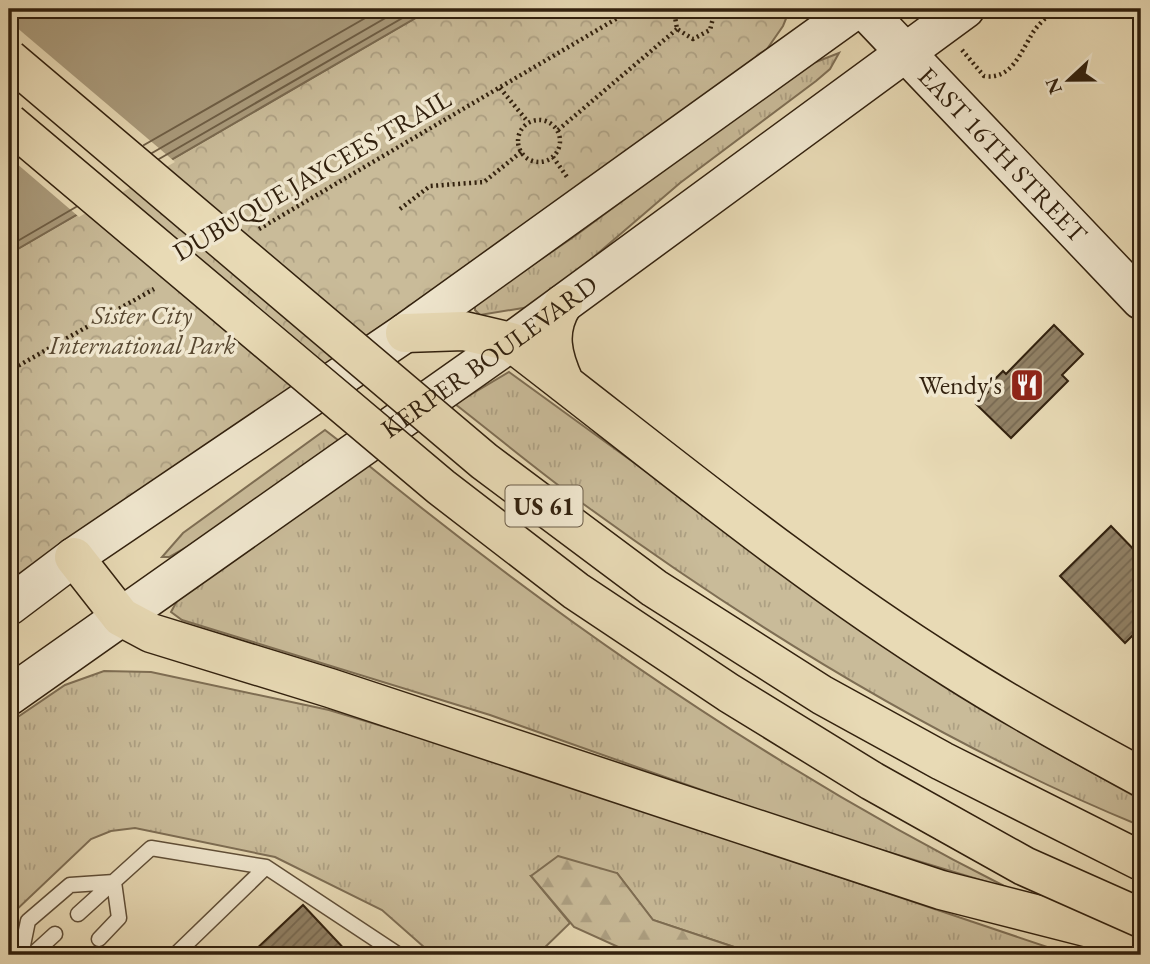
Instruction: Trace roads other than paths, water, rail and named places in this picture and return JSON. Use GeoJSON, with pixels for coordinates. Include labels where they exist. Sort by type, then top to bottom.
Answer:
{"type":"FeatureCollection","features":[{"type":"Feature","properties":{"kind":"highway","name":"US 61"},"geometry":{"type":"LineString","coordinates":[[9,59],[484,461],[654,588],[822,695],[942,761],[1141,861]]}},
{"type":"Feature","properties":{"kind":"highway","name":"US 61"},"geometry":{"type":"LineString","coordinates":[[9,123],[441,486],[576,590],[729,693],[872,781],[1024,866],[1141,918]]}},
{"type":"Feature","properties":{"kind":"highway"},"geometry":{"type":"LineString","coordinates":[[563,304],[552,325],[552,344],[565,384]]}},
{"type":"Feature","properties":{"kind":"highway"},"geometry":{"type":"LineString","coordinates":[[405,333],[464,331],[511,342],[814,574],[951,668],[1060,733],[1141,777]]}},
{"type":"Feature","properties":{"kind":"highway"},"geometry":{"type":"LineString","coordinates":[[74,557],[121,617],[151,633],[330,688],[941,890],[1141,941]]}},
{"type":"Feature","properties":{"kind":"main road"},"geometry":{"type":"LineString","coordinates":[[9,606],[74,557],[405,333],[856,9]]}},
{"type":"Feature","properties":{"kind":"main road","name":"EAST 16TH STREET"},"geometry":{"type":"LineString","coordinates":[[864,9],[1141,300]]}},
{"type":"Feature","properties":{"kind":"main road","name":"KERPER BOULEVARD"},"geometry":{"type":"LineString","coordinates":[[9,695],[511,342],[965,9]]}},
{"type":"Feature","properties":{"kind":"lane"},"geometry":{"type":"LineString","coordinates":[[78,914],[151,848],[266,867],[399,955]]}},
{"type":"Feature","properties":{"kind":"lane"},"geometry":{"type":"LineString","coordinates":[[175,955],[266,867]]}},
{"type":"Feature","properties":{"kind":"lane"},"geometry":{"type":"LineString","coordinates":[[99,939],[119,918],[114,882]]}},
{"type":"Feature","properties":{"kind":"lane"},"geometry":{"type":"LineString","coordinates":[[21,955],[28,920],[70,885],[114,882]]}},
{"type":"Feature","properties":{"kind":"lane"},"geometry":{"type":"LineString","coordinates":[[32,955],[55,934]]}},
{"type":"Feature","properties":{"kind":"water"},"geometry":{"type":"Polygon","coordinates":[[[9,9],[431,9],[9,254],[9,9]]]}},
{"type":"Feature","properties":{"kind":"place","name":"Wendy's"},"geometry":{"type":"Point","coordinates":[1027,385]}},
{"type":"Feature","properties":{"kind":"park label","name":"Sister City International Park"},"geometry":{"type":"Point","coordinates":[142,330]}}]}
